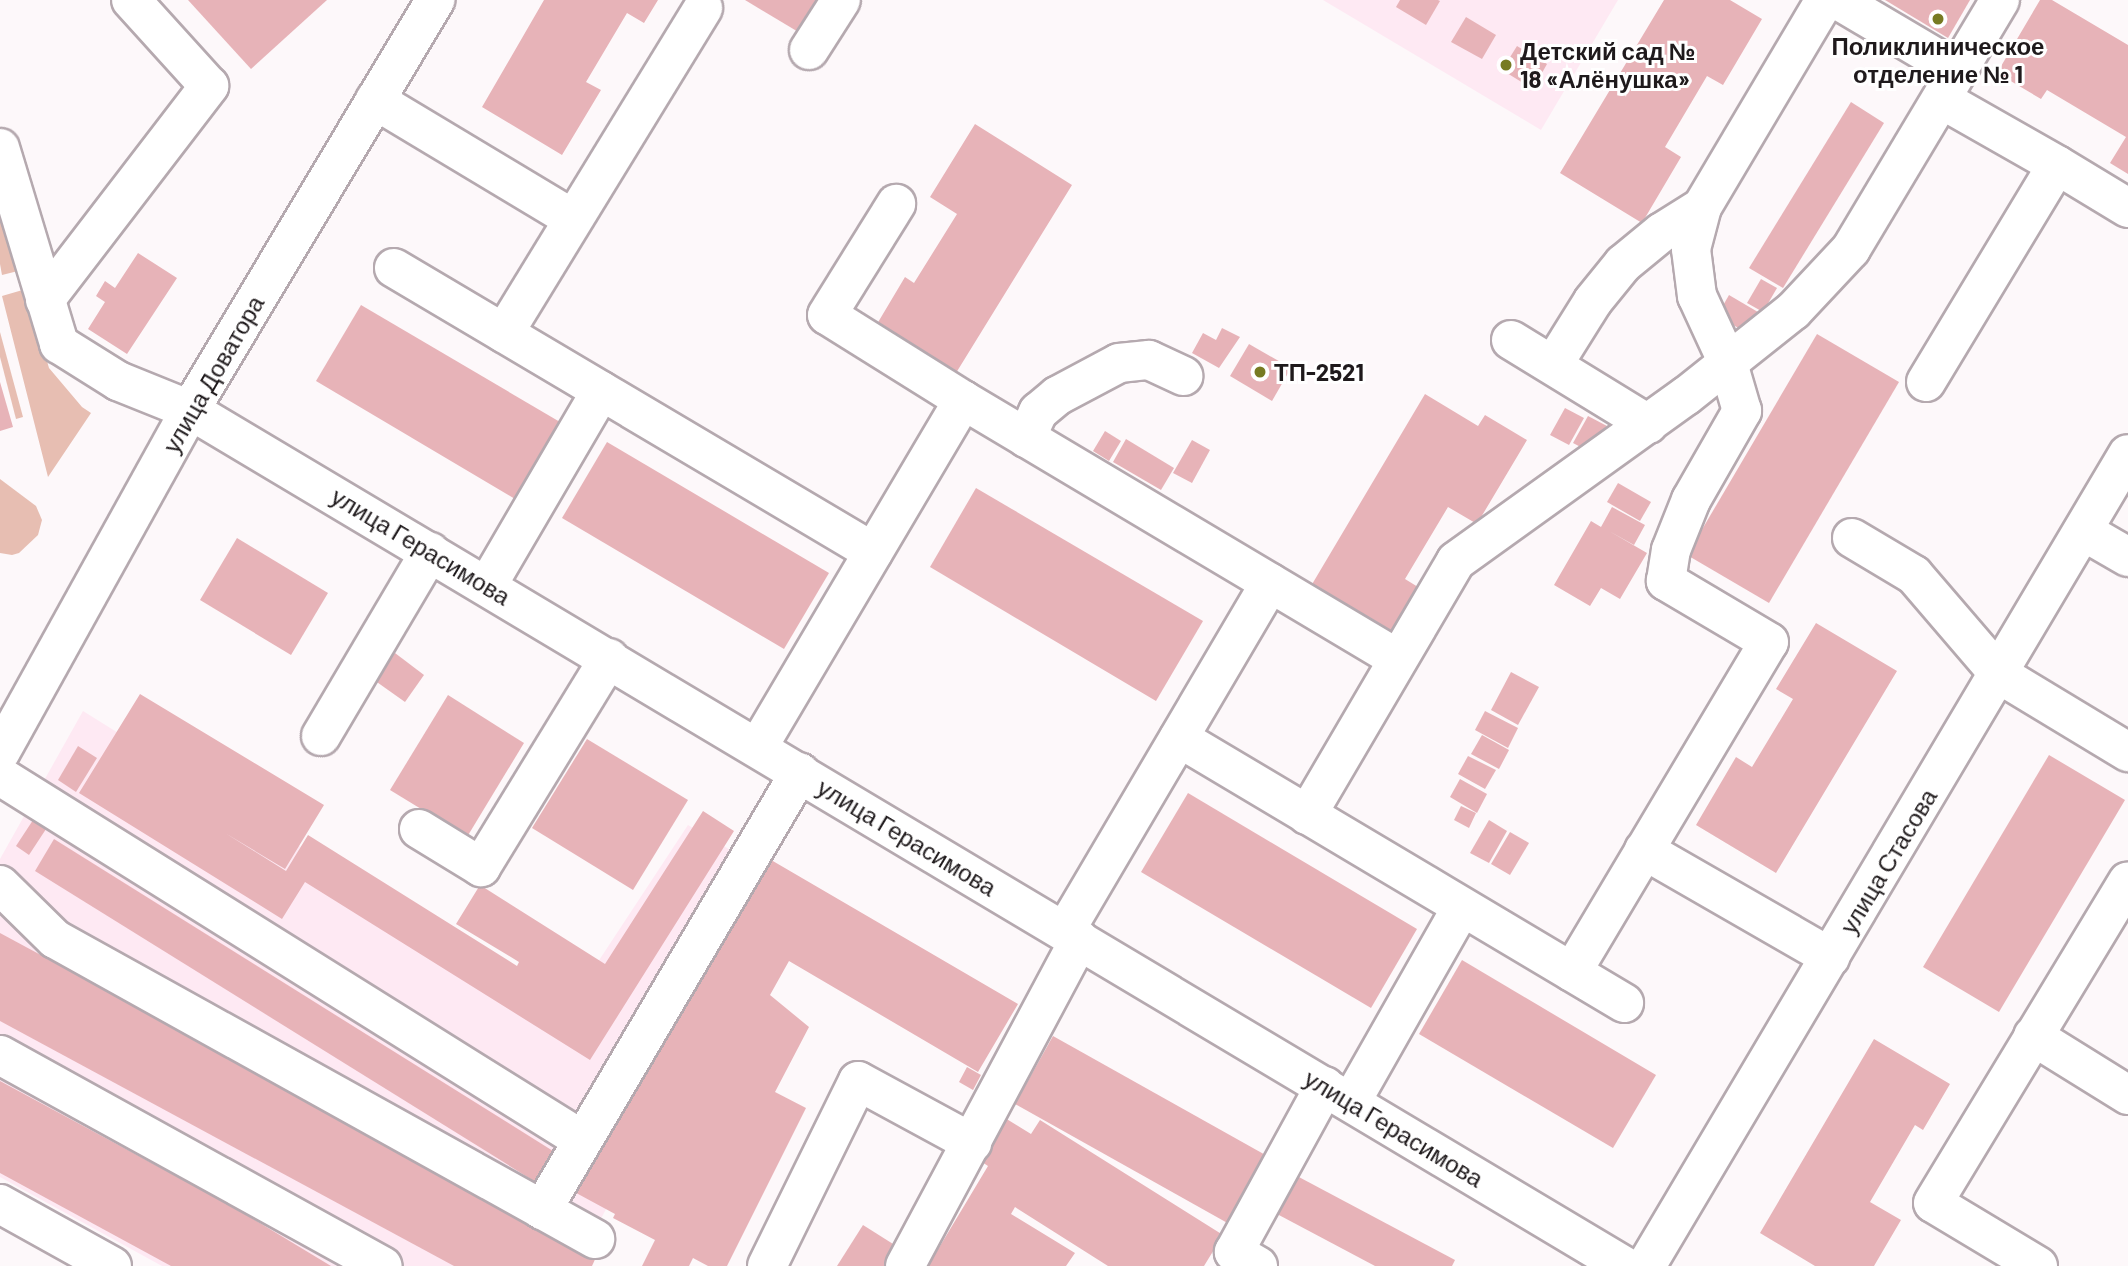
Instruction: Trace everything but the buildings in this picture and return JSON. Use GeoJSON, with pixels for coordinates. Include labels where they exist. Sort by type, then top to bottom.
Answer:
{"type":"FeatureCollection","features":[{"type":"Feature","properties":{"kind":"street"},"geometry":{"type":"LineString","coordinates":[[45,300],[209,86],[131,0]]}},
{"type":"Feature","properties":{"kind":"street","name":"улица Доватора"},"geometry":{"type":"LineString","coordinates":[[0,753],[190,410],[435,0]]}},
{"type":"Feature","properties":{"kind":"street"},"geometry":{"type":"LineString","coordinates":[[809,50],[841,0]]}},
{"type":"Feature","properties":{"kind":"street"},"geometry":{"type":"LineString","coordinates":[[1572,972],[1769,642],[1666,581],[1671,550],[1691,500],[1742,411],[1728,363],[1697,296],[1691,250],[1702,207],[1825,0]]}},
{"type":"Feature","properties":{"kind":"street"},"geometry":{"type":"LineString","coordinates":[[1838,0],[2057,165],[2128,208]]}},
{"type":"Feature","properties":{"kind":"street"},"geometry":{"type":"LineString","coordinates":[[1307,815],[1456,561],[1648,424],[1793,311],[1851,249],[2000,0]]}},
{"type":"Feature","properties":{"kind":"street"},"geometry":{"type":"LineString","coordinates":[[503,333],[703,8]]}},
{"type":"Feature","properties":{"kind":"street"},"geometry":{"type":"LineString","coordinates":[[375,100],[573,219]]}},
{"type":"Feature","properties":{"kind":"street","name":"улица Герасимова"},"geometry":{"type":"LineString","coordinates":[[0,148],[59,344],[118,381],[190,410],[1624,1266]]}},
{"type":"Feature","properties":{"kind":"street"},"geometry":{"type":"LineString","coordinates":[[1926,382],[2057,165]]}},
{"type":"Feature","properties":{"kind":"street"},"geometry":{"type":"LineString","coordinates":[[897,204],[827,316],[1026,438],[1398,659]]}},
{"type":"Feature","properties":{"kind":"street"},"geometry":{"type":"LineString","coordinates":[[1553,365],[1593,301],[1623,264],[1662,232],[1702,207]]}},
{"type":"Feature","properties":{"kind":"street"},"geometry":{"type":"LineString","coordinates":[[394,268],[873,552]]}},
{"type":"Feature","properties":{"kind":"street"},"geometry":{"type":"LineString","coordinates":[[1511,340],[1648,424]]}},
{"type":"Feature","properties":{"kind":"street"},"geometry":{"type":"LineString","coordinates":[[1026,438],[1038,412],[1057,396],[1119,363],[1149,360],[1184,376]]}},
{"type":"Feature","properties":{"kind":"street"},"geometry":{"type":"LineString","coordinates":[[487,586],[601,390]]}},
{"type":"Feature","properties":{"kind":"street"},"geometry":{"type":"LineString","coordinates":[[758,747],[963,400]]}},
{"type":"Feature","properties":{"kind":"street","name":"улица Стасова"},"geometry":{"type":"LineString","coordinates":[[1646,1266],[2128,454]]}},
{"type":"Feature","properties":{"kind":"street"},"geometry":{"type":"LineString","coordinates":[[2083,531],[2128,557]]}},
{"type":"Feature","properties":{"kind":"street"},"geometry":{"type":"LineString","coordinates":[[1852,538],[1914,575],[1999,674],[2128,752]]}},
{"type":"Feature","properties":{"kind":"street"},"geometry":{"type":"LineString","coordinates":[[320,736],[430,552]]}},
{"type":"Feature","properties":{"kind":"street"},"geometry":{"type":"LineString","coordinates":[[905,1266],[972,1143],[1072,936],[1179,738],[1270,583]]}},
{"type":"Feature","properties":{"kind":"street"},"geometry":{"type":"LineString","coordinates":[[419,829],[481,867],[609,658]]}},
{"type":"Feature","properties":{"kind":"street"},"geometry":{"type":"LineString","coordinates":[[1179,738],[1624,1003]]}},
{"type":"Feature","properties":{"kind":"street"},"geometry":{"type":"LineString","coordinates":[[542,1210],[800,772]]}},
{"type":"Feature","properties":{"kind":"street"},"geometry":{"type":"LineString","coordinates":[[0,776],[582,1140]]}},
{"type":"Feature","properties":{"kind":"street"},"geometry":{"type":"LineString","coordinates":[[1644,850],[1830,957]]}},
{"type":"Feature","properties":{"kind":"street"},"geometry":{"type":"LineString","coordinates":[[2038,1266],[1933,1203],[2128,881]]}},
{"type":"Feature","properties":{"kind":"street"},"geometry":{"type":"LineString","coordinates":[[0,885],[55,939],[595,1239]]}},
{"type":"Feature","properties":{"kind":"street"},"geometry":{"type":"LineString","coordinates":[[1258,1266],[1234,1252],[1462,907]]}},
{"type":"Feature","properties":{"kind":"street"},"geometry":{"type":"LineString","coordinates":[[2033,1036],[2128,1095]]}},
{"type":"Feature","properties":{"kind":"street"},"geometry":{"type":"LineString","coordinates":[[0,1055],[383,1266]]}},
{"type":"Feature","properties":{"kind":"street"},"geometry":{"type":"LineString","coordinates":[[767,1266],[858,1081],[972,1143]]}},
{"type":"Feature","properties":{"kind":"street"},"geometry":{"type":"LineString","coordinates":[[0,1204],[112,1266]]}},
{"type":"Feature","properties":{"kind":"shaded area","name":"Детский сад № 18 «Алёнушка»"},"geometry":{"type":"Polygon","coordinates":[[[1323,0],[1618,0],[1541,130],[1323,0]]]}},
{"type":"Feature","properties":{"kind":"shaded area"},"geometry":{"type":"Polygon","coordinates":[[[0,206],[18,271],[2,275],[0,264],[0,206]]]}},
{"type":"Feature","properties":{"kind":"shaded area"},"geometry":{"type":"Polygon","coordinates":[[[26,289],[49,368],[82,407],[91,413],[48,477],[2,296],[26,289]]]}},
{"type":"Feature","properties":{"kind":"shaded area"},"geometry":{"type":"Polygon","coordinates":[[[0,332],[23,417],[16,419],[0,357],[0,332]]]}},
{"type":"Feature","properties":{"kind":"shaded area"},"geometry":{"type":"Polygon","coordinates":[[[0,479],[36,506],[42,520],[38,535],[19,553],[12,555],[0,553],[0,479]]]}},
{"type":"Feature","properties":{"kind":"shaded area"},"geometry":{"type":"Polygon","coordinates":[[[83,711],[565,1012],[688,825],[785,882],[575,1266],[162,1266],[0,1177],[0,859],[83,711]]]}},
{"type":"Feature","properties":{"kind":"place","name":"Поликлиническое отделение № 1"},"geometry":{"type":"Point","coordinates":[1938,19]}},
{"type":"Feature","properties":{"kind":"place","name":"Детский сад № 18 «Алёнушка»"},"geometry":{"type":"Point","coordinates":[1506,65]}},
{"type":"Feature","properties":{"kind":"place","name":"ТП-2521"},"geometry":{"type":"Point","coordinates":[1260,372]}}]}
